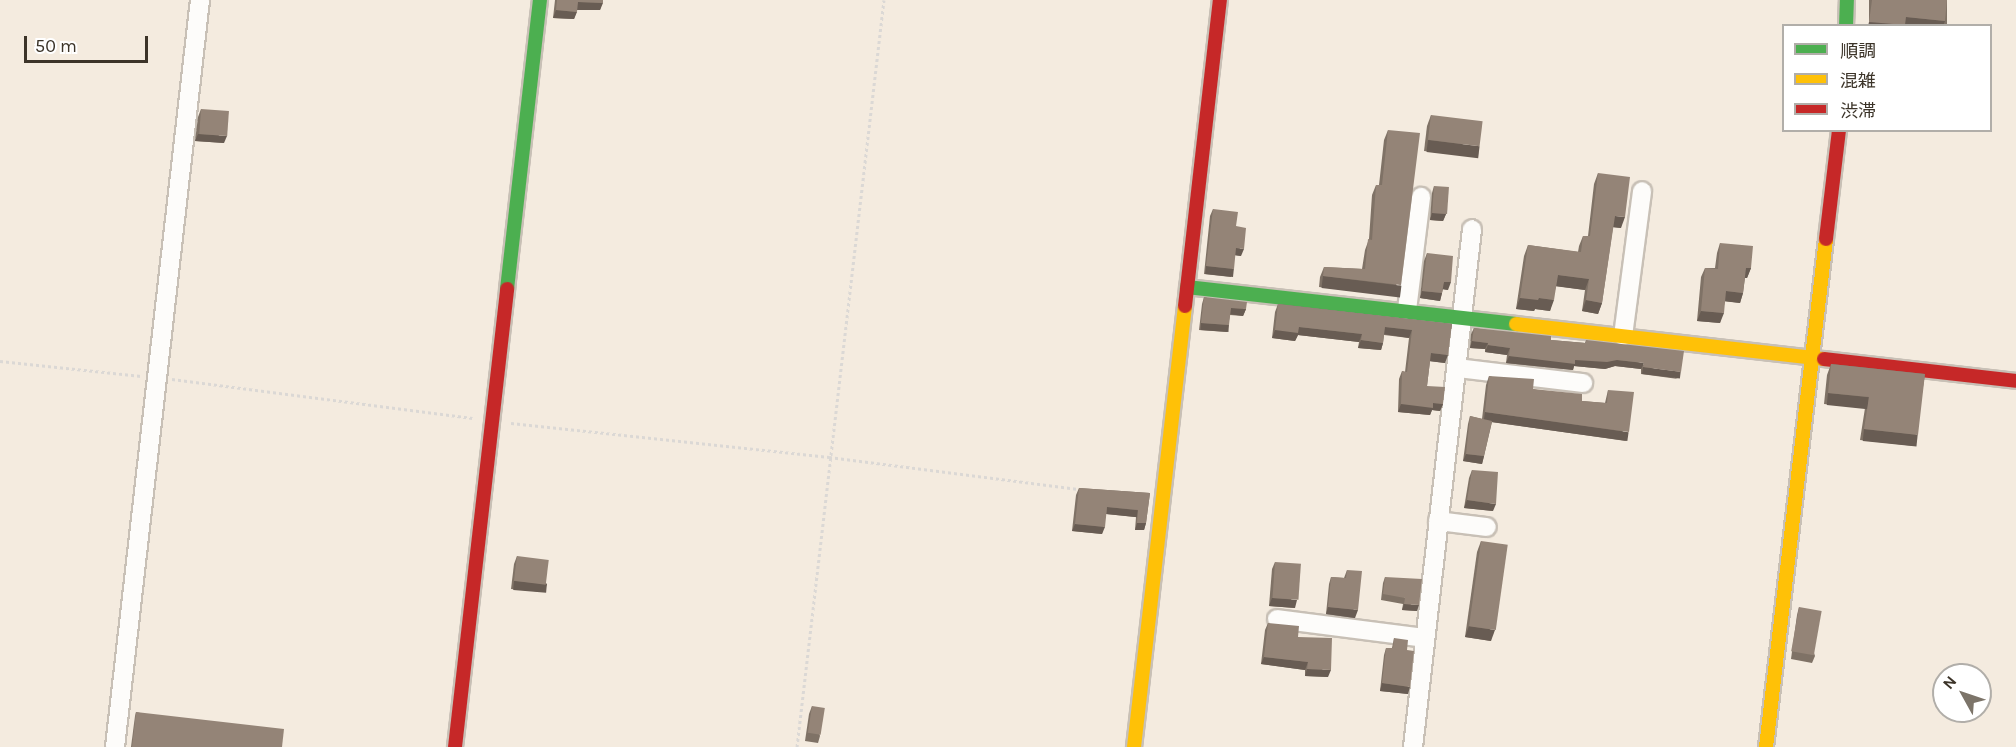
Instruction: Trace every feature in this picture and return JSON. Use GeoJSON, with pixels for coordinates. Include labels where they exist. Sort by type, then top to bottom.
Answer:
{"type":"FeatureCollection","features":[{"type":"Feature","properties":{"kind":"street"},"geometry":{"type":"LineString","coordinates":[[115,747],[200,0]]}},
{"type":"Feature","properties":{"kind":"street"},"geometry":{"type":"LineString","coordinates":[[455,747],[540,0]]}},
{"type":"Feature","properties":{"kind":"street"},"geometry":{"type":"LineString","coordinates":[[1134,747],[1220,0]]}},
{"type":"Feature","properties":{"kind":"street"},"geometry":{"type":"LineString","coordinates":[[1846,24],[1847,0]]}},
{"type":"Feature","properties":{"kind":"street"},"geometry":{"type":"LineString","coordinates":[[1766,747],[1839,132]]}},
{"type":"Feature","properties":{"kind":"street"},"geometry":{"type":"LineString","coordinates":[[1623,336],[1642,191]]}},
{"type":"Feature","properties":{"kind":"street"},"geometry":{"type":"LineString","coordinates":[[1407,310],[1421,197]]}},
{"type":"Feature","properties":{"kind":"street"},"geometry":{"type":"LineString","coordinates":[[1413,747],[1472,229]]}},
{"type":"Feature","properties":{"kind":"street"},"geometry":{"type":"LineString","coordinates":[[1186,287],[1407,310],[2016,381]]}},
{"type":"Feature","properties":{"kind":"street"},"geometry":{"type":"LineString","coordinates":[[1456,368],[1583,383]]}},
{"type":"Feature","properties":{"kind":"street"},"geometry":{"type":"LineString","coordinates":[[1438,520],[1487,527]]}},
{"type":"Feature","properties":{"kind":"street"},"geometry":{"type":"LineString","coordinates":[[1277,619],[1425,638]]}},
{"type":"Feature","properties":{"kind":"path"},"geometry":{"type":"LineString","coordinates":[[796,747],[884,0]]}},
{"type":"Feature","properties":{"kind":"path"},"geometry":{"type":"LineString","coordinates":[[0,361],[158,377],[493,421],[830,457],[1090,490]]}},
{"type":"Feature","properties":{"kind":"building"},"geometry":{"type":"Polygon","coordinates":[[[557,0],[603,0],[603,3],[578,2],[577,12],[556,10],[557,0]]]}},
{"type":"Feature","properties":{"kind":"building"},"geometry":{"type":"Polygon","coordinates":[[[1872,0],[1947,0],[1945,21],[1906,17],[1905,24],[1869,22],[1872,0]]]}},
{"type":"Feature","properties":{"kind":"building"},"geometry":{"type":"Polygon","coordinates":[[[201,109],[229,111],[227,136],[199,134],[201,109]]]}},
{"type":"Feature","properties":{"kind":"building"},"geometry":{"type":"Polygon","coordinates":[[[1431,115],[1483,121],[1480,146],[1428,140],[1431,115]]]}},
{"type":"Feature","properties":{"kind":"building"},"geometry":{"type":"Polygon","coordinates":[[[1388,130],[1420,133],[1401,285],[1323,276],[1324,267],[1365,269],[1368,239],[1372,240],[1376,185],[1382,185],[1388,130]]]}},
{"type":"Feature","properties":{"kind":"building"},"geometry":{"type":"Polygon","coordinates":[[[1598,173],[1630,177],[1625,217],[1615,216],[1602,303],[1586,300],[1589,279],[1558,275],[1554,300],[1520,298],[1528,245],[1581,252],[1583,236],[1590,236],[1598,173]]]}},
{"type":"Feature","properties":{"kind":"building"},"geometry":{"type":"Polygon","coordinates":[[[1434,186],[1449,187],[1447,214],[1432,213],[1434,186]]]}},
{"type":"Feature","properties":{"kind":"building"},"geometry":{"type":"Polygon","coordinates":[[[1213,209],[1238,212],[1236,226],[1246,228],[1244,249],[1236,248],[1234,269],[1206,266],[1213,209]]]}},
{"type":"Feature","properties":{"kind":"building"},"geometry":{"type":"Polygon","coordinates":[[[1720,243],[1753,246],[1751,268],[1746,268],[1743,293],[1726,291],[1724,313],[1701,311],[1705,268],[1718,269],[1720,243]]]}},
{"type":"Feature","properties":{"kind":"building"},"geometry":{"type":"Polygon","coordinates":[[[1427,253],[1453,256],[1451,282],[1444,282],[1442,293],[1422,291],[1427,253]]]}},
{"type":"Feature","properties":{"kind":"building"},"geometry":{"type":"Polygon","coordinates":[[[1204,297],[1247,302],[1246,309],[1231,308],[1229,325],[1201,323],[1204,297]]]}},
{"type":"Feature","properties":{"kind":"building"},"geometry":{"type":"Polygon","coordinates":[[[1278,304],[1452,324],[1448,355],[1431,353],[1427,386],[1445,387],[1443,404],[1433,403],[1433,408],[1401,404],[1402,371],[1407,372],[1412,330],[1385,327],[1383,343],[1361,340],[1362,334],[1299,327],[1298,333],[1275,330],[1278,304]]]}},
{"type":"Feature","properties":{"kind":"building"},"geometry":{"type":"Polygon","coordinates":[[[1474,328],[1551,336],[1551,340],[1586,343],[1586,340],[1684,351],[1681,372],[1643,367],[1644,363],[1617,360],[1607,362],[1575,360],[1575,364],[1509,356],[1510,348],[1472,341],[1474,328]]]}},
{"type":"Feature","properties":{"kind":"building"},"geometry":{"type":"Polygon","coordinates":[[[1831,364],[1925,374],[1918,435],[1864,429],[1869,397],[1828,393],[1831,364]]]}},
{"type":"Feature","properties":{"kind":"building"},"geometry":{"type":"Polygon","coordinates":[[[1489,376],[1534,379],[1533,389],[1582,394],[1582,401],[1607,403],[1608,390],[1634,392],[1629,432],[1485,412],[1489,376]]]}},
{"type":"Feature","properties":{"kind":"building"},"geometry":{"type":"Polygon","coordinates":[[[1470,416],[1492,421],[1484,456],[1466,454],[1470,416]]]}},
{"type":"Feature","properties":{"kind":"building"},"geometry":{"type":"Polygon","coordinates":[[[1472,470],[1498,472],[1496,504],[1467,500],[1472,470]]]}},
{"type":"Feature","properties":{"kind":"building"},"geometry":{"type":"Polygon","coordinates":[[[1079,488],[1150,493],[1146,523],[1137,523],[1138,510],[1107,507],[1105,527],[1075,524],[1079,488]]]}},
{"type":"Feature","properties":{"kind":"building"},"geometry":{"type":"Polygon","coordinates":[[[1481,541],[1508,545],[1496,630],[1469,626],[1481,541]]]}},
{"type":"Feature","properties":{"kind":"building"},"geometry":{"type":"Polygon","coordinates":[[[517,556],[549,560],[546,585],[514,581],[517,556]]]}},
{"type":"Feature","properties":{"kind":"building"},"geometry":{"type":"Polygon","coordinates":[[[1275,562],[1301,564],[1298,600],[1272,598],[1275,562]]]}},
{"type":"Feature","properties":{"kind":"building"},"geometry":{"type":"Polygon","coordinates":[[[1347,570],[1362,571],[1358,610],[1328,607],[1331,577],[1346,578],[1347,570]]]}},
{"type":"Feature","properties":{"kind":"building"},"geometry":{"type":"Polygon","coordinates":[[[1385,577],[1422,579],[1419,605],[1404,604],[1405,598],[1383,594],[1385,577]]]}},
{"type":"Feature","properties":{"kind":"building"},"geometry":{"type":"Polygon","coordinates":[[[1799,607],[1822,611],[1814,655],[1791,651],[1799,607]]]}},
{"type":"Feature","properties":{"kind":"building"},"geometry":{"type":"Polygon","coordinates":[[[1268,623],[1299,626],[1298,637],[1332,638],[1331,670],[1307,669],[1308,662],[1264,657],[1268,623]]]}},
{"type":"Feature","properties":{"kind":"building"},"geometry":{"type":"Polygon","coordinates":[[[1394,638],[1408,640],[1407,650],[1414,651],[1410,687],[1382,683],[1386,648],[1393,648],[1394,638]]]}},
{"type":"Feature","properties":{"kind":"building"},"geometry":{"type":"Polygon","coordinates":[[[812,706],[825,708],[821,735],[808,733],[812,706]]]}},
{"type":"Feature","properties":{"kind":"building"},"geometry":{"type":"Polygon","coordinates":[[[136,712],[284,729],[282,747],[132,747],[136,712]]]}},
{"type":"Feature","properties":{"kind":"traffic: fast"},"geometry":{"type":"LineString","coordinates":[[507,289],[540,0]]}},
{"type":"Feature","properties":{"kind":"traffic: fast"},"geometry":{"type":"LineString","coordinates":[[1846,24],[1847,0]]}},
{"type":"Feature","properties":{"kind":"traffic: fast"},"geometry":{"type":"LineString","coordinates":[[1187,287],[1516,324]]}},
{"type":"Feature","properties":{"kind":"traffic: slow"},"geometry":{"type":"LineString","coordinates":[[1766,747],[1826,239]]}},
{"type":"Feature","properties":{"kind":"traffic: slow"},"geometry":{"type":"LineString","coordinates":[[1134,747],[1185,306]]}},
{"type":"Feature","properties":{"kind":"traffic: slow"},"geometry":{"type":"LineString","coordinates":[[1516,324],[1824,359]]}},
{"type":"Feature","properties":{"kind":"traffic: jam"},"geometry":{"type":"LineString","coordinates":[[1185,306],[1220,0]]}},
{"type":"Feature","properties":{"kind":"traffic: jam"},"geometry":{"type":"LineString","coordinates":[[1826,239],[1839,132]]}},
{"type":"Feature","properties":{"kind":"traffic: jam"},"geometry":{"type":"LineString","coordinates":[[455,747],[507,289]]}},
{"type":"Feature","properties":{"kind":"traffic: jam"},"geometry":{"type":"LineString","coordinates":[[1824,359],[2016,381]]}}]}
